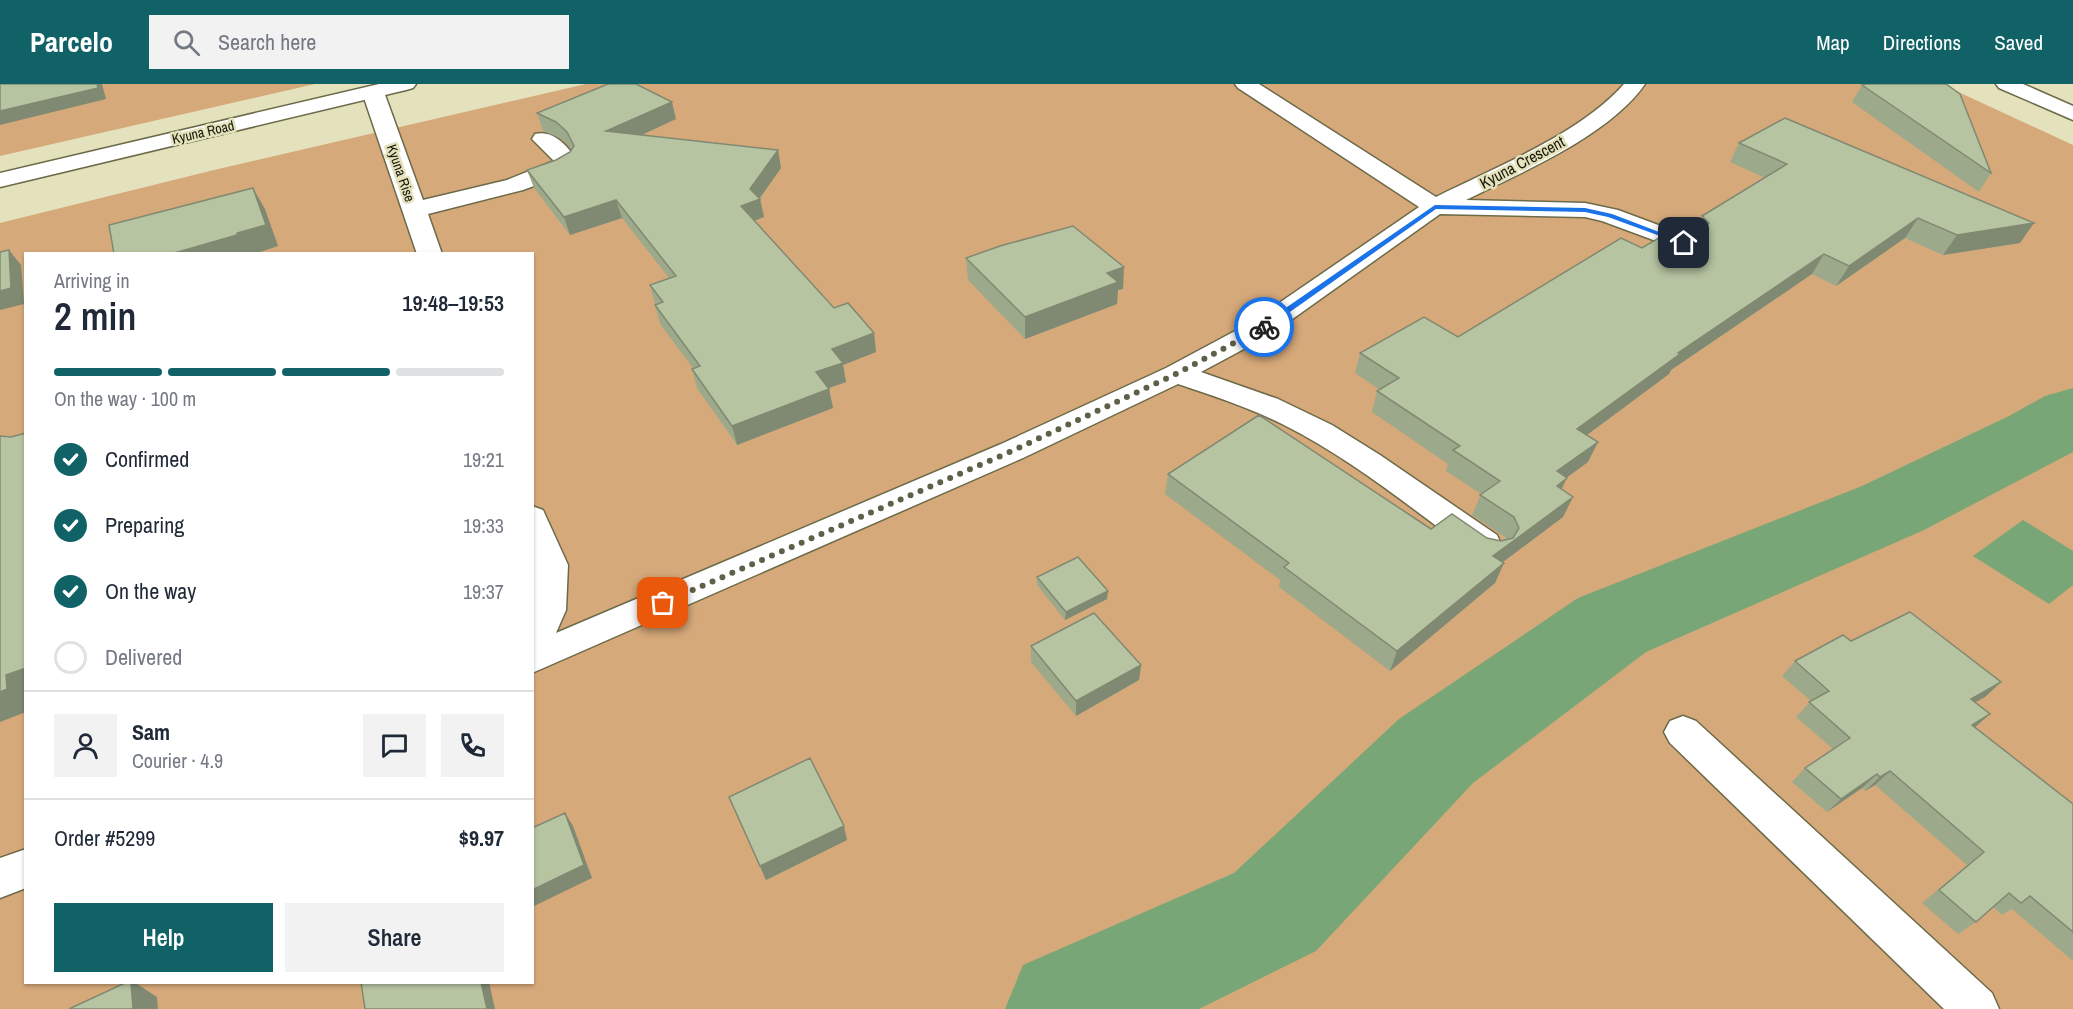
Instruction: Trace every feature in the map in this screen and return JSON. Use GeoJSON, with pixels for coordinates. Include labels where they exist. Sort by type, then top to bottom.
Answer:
{"type":"FeatureCollection","features":[{"type":"Feature","properties":{"kind":"street","name":"Kyuna Road"},"geometry":{"type":"LineString","coordinates":[[0,180],[406,84]]}},
{"type":"Feature","properties":{"kind":"street"},"geometry":{"type":"LineString","coordinates":[[1245,84],[1435,207],[1585,210],[1610,215],[1684,243]]}},
{"type":"Feature","properties":{"kind":"street","name":"Kyuna Crescent"},"geometry":{"type":"LineString","coordinates":[[534,658],[1001,456],[1176,374],[1260,330],[1435,207],[1535,156],[1592,123],[1615,107],[1635,84]]}},
{"type":"Feature","properties":{"kind":"street"},"geometry":{"type":"LineString","coordinates":[[2006,84],[2073,114]]}},
{"type":"Feature","properties":{"kind":"street","name":"Kyuna Rise"},"geometry":{"type":"LineString","coordinates":[[373,92],[429,252]]}},
{"type":"Feature","properties":{"kind":"street"},"geometry":{"type":"LineString","coordinates":[[413,210],[516,184],[558,170],[567,163],[562,154],[543,139]]}},
{"type":"Feature","properties":{"kind":"street"},"geometry":{"type":"LineString","coordinates":[[1176,374],[1244,397],[1297,419],[1349,450],[1491,548]]}},
{"type":"Feature","properties":{"kind":"street"},"geometry":{"type":"LineString","coordinates":[[534,523],[551,565],[549,610],[534,644]]}},
{"type":"Feature","properties":{"kind":"street"},"geometry":{"type":"LineString","coordinates":[[1683,732],[1976,1009]]}},
{"type":"Feature","properties":{"kind":"street"},"geometry":{"type":"LineString","coordinates":[[0,878],[24,869]]}},
{"type":"Feature","properties":{"kind":"shaded area"},"geometry":{"type":"Polygon","coordinates":[[[0,84],[315,84],[0,156],[0,84]]]}},
{"type":"Feature","properties":{"kind":"shaded area"},"geometry":{"type":"Polygon","coordinates":[[[586,84],[1941,84],[2073,145],[2073,1009],[0,1009],[0,223],[214,170],[586,84]]]}},
{"type":"Feature","properties":{"kind":"shaded area"},"geometry":{"type":"Polygon","coordinates":[[[2023,520],[2073,551],[2073,585],[2049,604],[1973,556],[2023,520]]]}},
{"type":"Feature","properties":{"kind":"building"},"geometry":{"type":"Polygon","coordinates":[[[0,84],[97,84],[98,88],[0,111],[0,84]]]}},
{"type":"Feature","properties":{"kind":"building"},"geometry":{"type":"Polygon","coordinates":[[[608,84],[636,84],[672,102],[606,131],[778,150],[750,189],[760,199],[741,206],[834,308],[848,303],[874,333],[832,349],[843,363],[816,372],[829,389],[732,426],[692,369],[700,366],[655,305],[663,302],[650,285],[676,276],[616,200],[564,217],[527,170],[556,160],[570,152],[574,146],[567,132],[556,122],[537,113],[608,84]]]}},
{"type":"Feature","properties":{"kind":"building"},"geometry":{"type":"Polygon","coordinates":[[[1946,84],[1960,94],[1991,173],[1862,85],[1946,84]]]}},
{"type":"Feature","properties":{"kind":"building"},"geometry":{"type":"Polygon","coordinates":[[[1785,118],[2034,223],[1957,235],[1918,218],[1849,266],[1824,254],[1678,353],[1680,354],[1577,429],[1598,442],[1557,471],[1567,478],[1557,486],[1573,497],[1493,556],[1504,563],[1397,651],[1284,567],[1289,563],[1168,474],[1259,415],[1431,529],[1452,514],[1487,538],[1501,541],[1513,538],[1519,528],[1514,517],[1480,495],[1500,481],[1453,450],[1460,446],[1377,391],[1399,378],[1360,353],[1424,317],[1458,337],[1621,238],[1642,248],[1676,228],[1693,233],[1704,230],[1709,223],[1702,216],[1787,164],[1739,143],[1785,118]]]}},
{"type":"Feature","properties":{"kind":"building"},"geometry":{"type":"Polygon","coordinates":[[[253,188],[266,225],[178,252],[114,252],[109,225],[253,188]]]}},
{"type":"Feature","properties":{"kind":"building"},"geometry":{"type":"Polygon","coordinates":[[[1073,226],[1124,267],[1107,273],[1118,282],[1025,317],[966,258],[1000,246],[1073,226]]]}},
{"type":"Feature","properties":{"kind":"building"},"geometry":{"type":"Polygon","coordinates":[[[9,250],[11,288],[0,291],[0,252],[9,250]]]}},
{"type":"Feature","properties":{"kind":"building"},"geometry":{"type":"Polygon","coordinates":[[[24,434],[24,669],[6,675],[7,689],[0,692],[0,436],[11,437],[24,434]]]}},
{"type":"Feature","properties":{"kind":"building"},"geometry":{"type":"Polygon","coordinates":[[[1078,557],[1108,591],[1066,612],[1037,577],[1078,557]]]}},
{"type":"Feature","properties":{"kind":"building"},"geometry":{"type":"Polygon","coordinates":[[[1910,612],[2001,682],[1971,699],[1990,714],[1972,725],[2073,804],[2073,932],[2030,896],[2021,903],[2009,893],[1976,922],[1939,890],[1984,852],[1890,771],[1880,777],[1877,774],[1841,799],[1805,768],[1850,738],[1809,702],[1829,691],[1795,661],[1843,635],[1851,641],[1910,612]]]}},
{"type":"Feature","properties":{"kind":"building"},"geometry":{"type":"Polygon","coordinates":[[[1094,613],[1141,665],[1076,701],[1031,646],[1094,613]]]}},
{"type":"Feature","properties":{"kind":"building"},"geometry":{"type":"Polygon","coordinates":[[[810,758],[844,826],[760,866],[729,797],[810,758]]]}},
{"type":"Feature","properties":{"kind":"building"},"geometry":{"type":"Polygon","coordinates":[[[565,813],[584,865],[534,889],[534,827],[565,813]]]}},
{"type":"Feature","properties":{"kind":"building"},"geometry":{"type":"Polygon","coordinates":[[[123,984],[131,984],[133,1009],[69,1009],[123,984]]]}},
{"type":"Feature","properties":{"kind":"building"},"geometry":{"type":"Polygon","coordinates":[[[361,984],[481,984],[487,1009],[365,1009],[361,984]]]}},
{"type":"Feature","properties":{"kind":"waterway"},"geometry":{"type":"LineString","coordinates":[[1067,1009],[1275,912],[1436,751],[1612,625],[1893,508],[2038,436],[2073,415]]}},
{"type":"Feature","properties":{"kind":"way so far"},"geometry":{"type":"LineString","coordinates":[[663,603],[1012,451],[1176,374],[1264,327]]}},
{"type":"Feature","properties":{"kind":"route"},"geometry":{"type":"LineString","coordinates":[[1264,327],[1435,207],[1585,210],[1610,215],[1684,243]]}}]}
